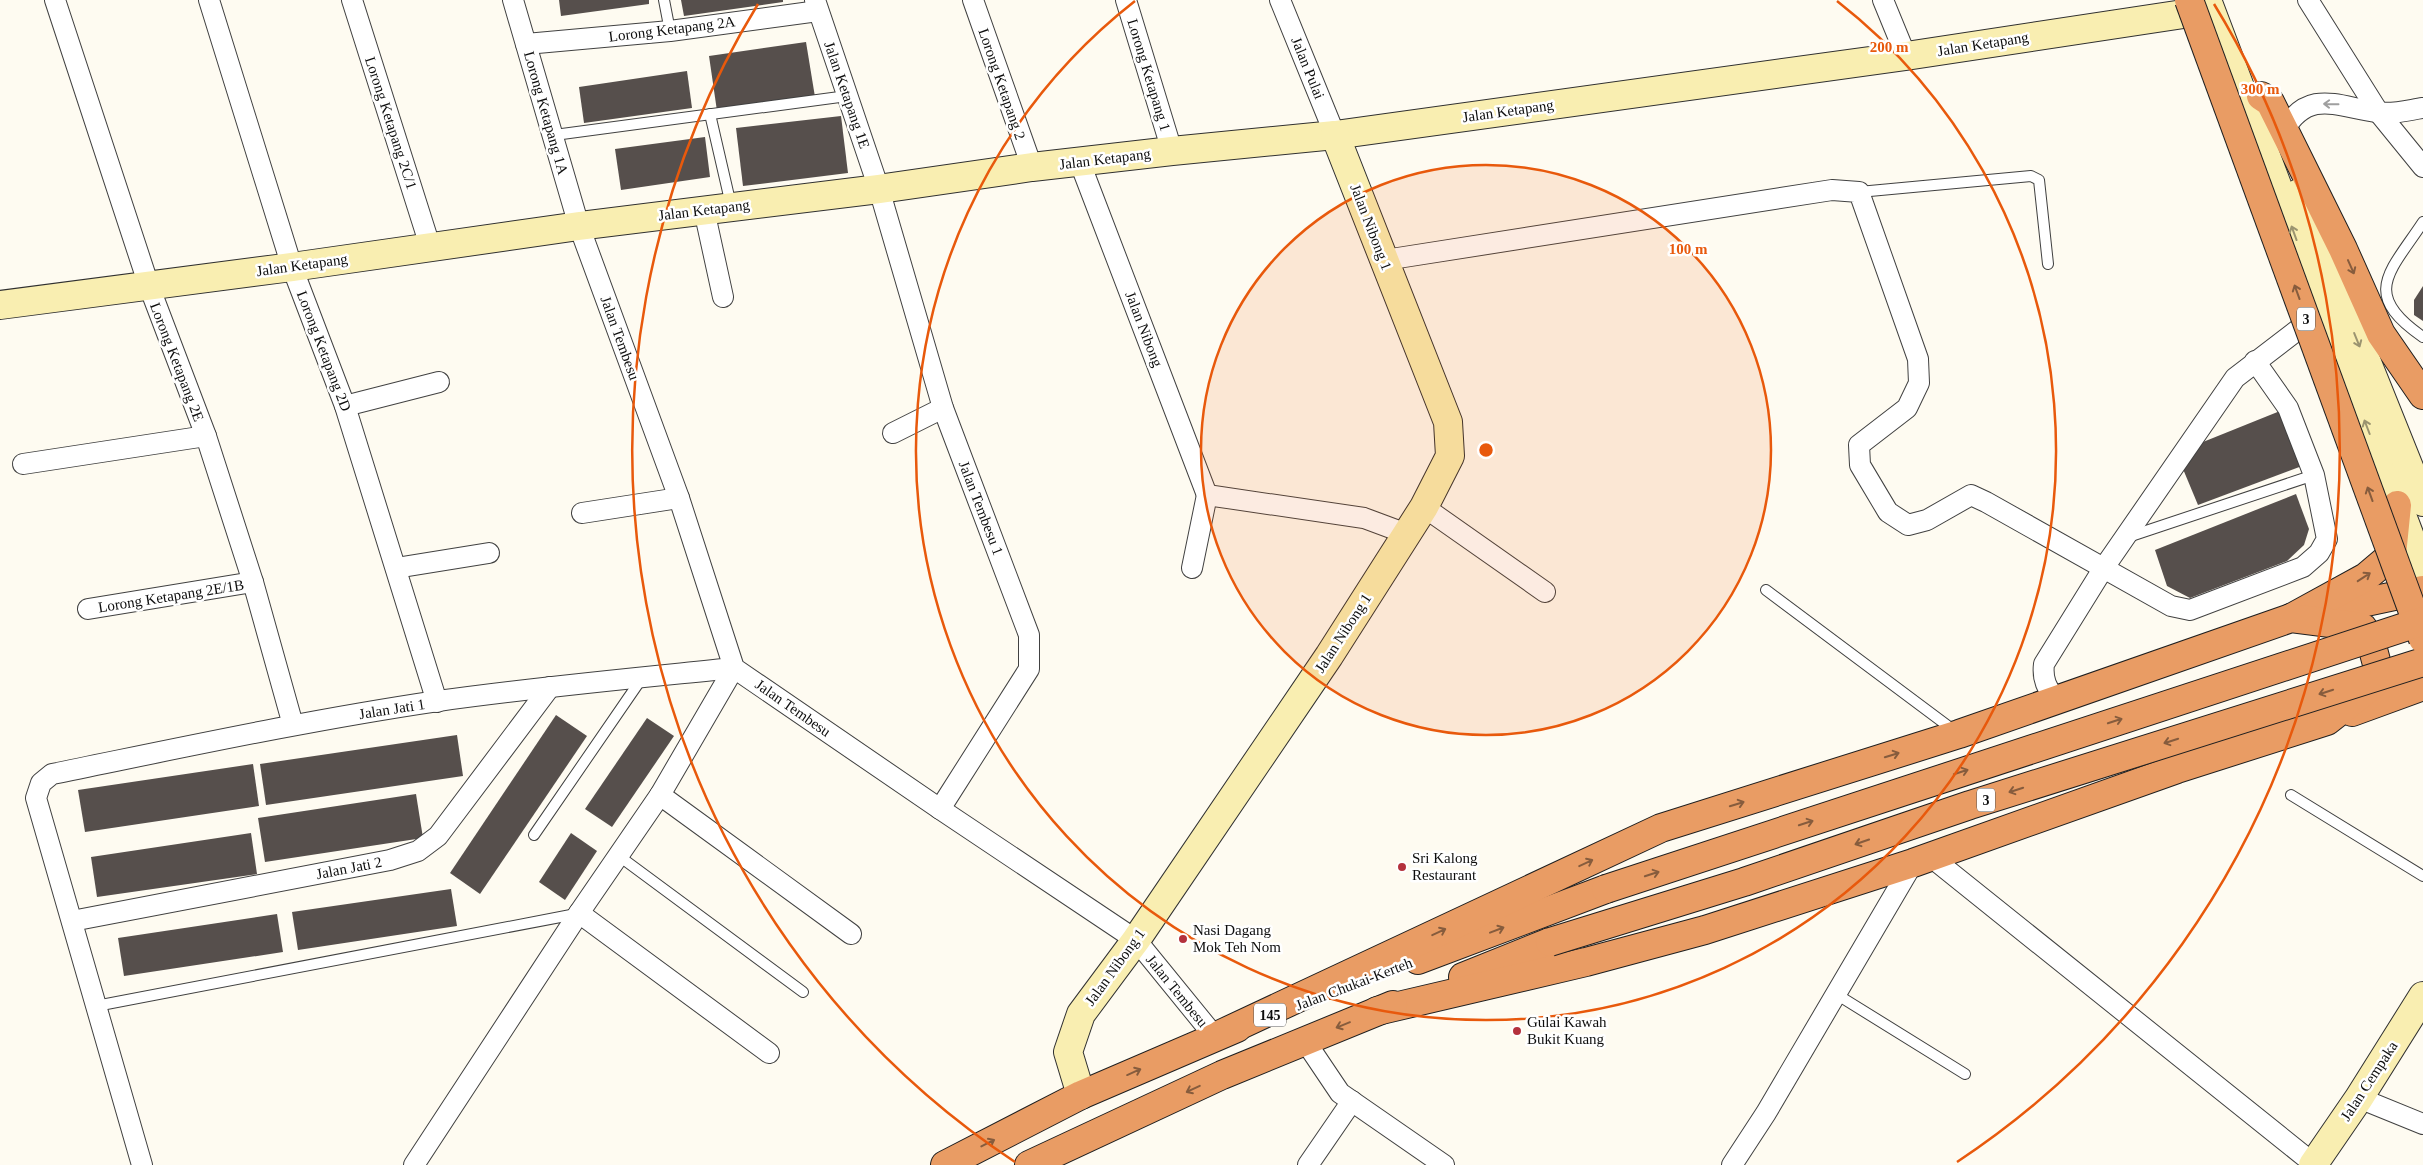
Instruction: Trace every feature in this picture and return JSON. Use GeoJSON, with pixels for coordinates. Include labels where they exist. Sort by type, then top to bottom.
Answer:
{"type":"FeatureCollection","features":[{"type":"Feature","properties":{"kind":"highway","name":"3"},"geometry":{"type":"LineString","coordinates":[[2208,2],[2423,639]]}},
{"type":"Feature","properties":{"kind":"highway"},"geometry":{"type":"LineString","coordinates":[[2261,96],[2270,102],[2343,249],[2381,334],[2423,395]]}},
{"type":"Feature","properties":{"kind":"highway"},"geometry":{"type":"LineString","coordinates":[[2291,618],[2366,577],[2392,555],[2410,504]]}},
{"type":"Feature","properties":{"kind":"highway"},"geometry":{"type":"LineString","coordinates":[[1218,1035],[1661,828],[1959,734],[2291,618],[2423,590]]}},
{"type":"Feature","properties":{"kind":"highway"},"geometry":{"type":"LineString","coordinates":[[2291,618],[2363,628],[2370,638],[2379,672],[2372,686],[2327,721]]}},
{"type":"Feature","properties":{"kind":"highway","name":"3"},"geometry":{"type":"LineString","coordinates":[[1606,889],[2423,621]]}},
{"type":"Feature","properties":{"kind":"highway","name":"3"},"geometry":{"type":"LineString","coordinates":[[1550,942],[1744,882],[1970,805],[2423,662]]}},
{"type":"Feature","properties":{"kind":"highway"},"geometry":{"type":"LineString","coordinates":[[1377,1011],[1586,962],[1705,930],[1922,860],[2177,770],[2327,721],[2423,686]]}},
{"type":"Feature","properties":{"kind":"highway"},"geometry":{"type":"LineString","coordinates":[[2327,721],[2410,704],[2423,707]]}},
{"type":"Feature","properties":{"kind":"highway","name":"Jalan Chukai-Kerteh"},"geometry":{"type":"LineString","coordinates":[[945,1165],[1081,1095],[1218,1035],[1606,889]]}},
{"type":"Feature","properties":{"kind":"highway","name":"145"},"geometry":{"type":"LineString","coordinates":[[1029,1165],[1222,1076],[1377,1011],[1550,942]]}},
{"type":"Feature","properties":{"kind":"street","name":"Lorong Ketapang 2E"},"geometry":{"type":"LineString","coordinates":[[55,0],[149,286],[206,436],[253,582],[293,725]]}},
{"type":"Feature","properties":{"kind":"street","name":"Lorong Ketapang 2D"},"geometry":{"type":"LineString","coordinates":[[209,0],[292,267],[345,406],[437,702]]}},
{"type":"Feature","properties":{"kind":"street","name":"Lorong Ketapang 2C/1"},"geometry":{"type":"LineString","coordinates":[[352,0],[430,246]]}},
{"type":"Feature","properties":{"kind":"street","name":"Lorong Ketapang 1A"},"geometry":{"type":"LineString","coordinates":[[512,0],[579,226]]}},
{"type":"Feature","properties":{"kind":"street","name":"Lorong Ketapang 2"},"geometry":{"type":"LineString","coordinates":[[973,0],[1032,167]]}},
{"type":"Feature","properties":{"kind":"street","name":"Lorong Ketapang 1"},"geometry":{"type":"LineString","coordinates":[[1126,0],[1172,151]]}},
{"type":"Feature","properties":{"kind":"street","name":"Jalan Pulai"},"geometry":{"type":"LineString","coordinates":[[1280,0],[1335,135]]}},
{"type":"Feature","properties":{"kind":"street"},"geometry":{"type":"LineString","coordinates":[[1883,0],[1906,56]]}},
{"type":"Feature","properties":{"kind":"street"},"geometry":{"type":"LineString","coordinates":[[2308,0],[2379,113],[2423,167]]}},
{"type":"Feature","properties":{"kind":"street","name":"Jalan Ketapang"},"geometry":{"type":"LineString","coordinates":[[0,305],[292,267],[579,226],[879,189],[1032,167],[1335,135],[1906,56],[2208,2]]}},
{"type":"Feature","properties":{"kind":"street"},"geometry":{"type":"LineString","coordinates":[[2208,2],[2261,96],[2338,295],[2410,504],[2423,571]]}},
{"type":"Feature","properties":{"kind":"street"},"geometry":{"type":"LineString","coordinates":[[2208,2],[2323,311],[2410,504]]}},
{"type":"Feature","properties":{"kind":"street","name":"Lorong Ketapang 2A"},"geometry":{"type":"LineString","coordinates":[[526,44],[670,31],[817,5]]}},
{"type":"Feature","properties":{"kind":"street","name":"Jalan Ketapang 1E"},"geometry":{"type":"LineString","coordinates":[[817,5],[879,189]]}},
{"type":"Feature","properties":{"kind":"street"},"geometry":{"type":"LineString","coordinates":[[2284,130],[2293,115],[2307,107],[2331,102],[2379,113],[2423,108]]}},
{"type":"Feature","properties":{"kind":"street","name":"Jalan Nibong 1"},"geometry":{"type":"LineString","coordinates":[[1081,1095],[1068,1052],[1081,1014],[1136,940],[1329,656],[1424,507],[1450,456],[1448,422],[1335,135]]}},
{"type":"Feature","properties":{"kind":"street","name":"Jalan Nibong"},"geometry":{"type":"LineString","coordinates":[[1080,163],[1207,495]]}},
{"type":"Feature","properties":{"kind":"street","name":"Jalan Tembesu 1"},"geometry":{"type":"LineString","coordinates":[[879,189],[943,408],[1029,635],[1029,669],[940,809]]}},
{"type":"Feature","properties":{"kind":"street"},"geometry":{"type":"LineString","coordinates":[[1385,260],[1832,190],[1859,192],[1918,359],[1919,383],[1907,408],[1859,445],[1860,465],[1888,512],[1908,525],[1927,520],[1970,495],[1986,502],[2102,569],[2171,606],[2190,610],[2303,567],[2319,553],[2326,539],[2314,474],[2288,408],[2255,361]]}},
{"type":"Feature","properties":{"kind":"street"},"geometry":{"type":"LineString","coordinates":[[704,210],[723,297]]}},
{"type":"Feature","properties":{"kind":"street","name":"Jalan Tembesu"},"geometry":{"type":"LineString","coordinates":[[579,226],[679,498],[734,668],[1136,940],[1218,1035]]}},
{"type":"Feature","properties":{"kind":"street"},"geometry":{"type":"LineString","coordinates":[[2056,700],[2045,685],[2044,664],[2102,569],[2235,378],[2323,311]]}},
{"type":"Feature","properties":{"kind":"street"},"geometry":{"type":"LineString","coordinates":[[345,406],[439,382]]}},
{"type":"Feature","properties":{"kind":"street"},"geometry":{"type":"LineString","coordinates":[[893,433],[943,408]]}},
{"type":"Feature","properties":{"kind":"street"},"geometry":{"type":"LineString","coordinates":[[23,464],[206,436]]}},
{"type":"Feature","properties":{"kind":"street"},"geometry":{"type":"LineString","coordinates":[[1192,568],[1207,495],[1364,518],[1407,534]]}},
{"type":"Feature","properties":{"kind":"street"},"geometry":{"type":"LineString","coordinates":[[582,513],[679,498]]}},
{"type":"Feature","properties":{"kind":"street"},"geometry":{"type":"LineString","coordinates":[[1424,507],[1546,592]]}},
{"type":"Feature","properties":{"kind":"street"},"geometry":{"type":"LineString","coordinates":[[396,568],[489,553]]}},
{"type":"Feature","properties":{"kind":"street","name":"Lorong Ketapang 2E/1B"},"geometry":{"type":"LineString","coordinates":[[88,609],[253,582]]}},
{"type":"Feature","properties":{"kind":"street"},"geometry":{"type":"LineString","coordinates":[[414,1165],[578,913],[660,796],[734,668]]}},
{"type":"Feature","properties":{"kind":"street","name":"Jalan Jati 1"},"geometry":{"type":"LineString","coordinates":[[72,921],[36,798],[41,783],[52,774],[293,725],[437,702],[550,687],[734,668]]}},
{"type":"Feature","properties":{"kind":"street","name":"Jalan Jati 2"},"geometry":{"type":"LineString","coordinates":[[72,921],[390,860],[418,852],[438,836],[550,687]]}},
{"type":"Feature","properties":{"kind":"street"},"geometry":{"type":"LineString","coordinates":[[660,796],[851,934]]}},
{"type":"Feature","properties":{"kind":"street"},"geometry":{"type":"LineString","coordinates":[[1732,1165],[1766,1113],[1836,994],[1922,860],[2314,1164]]}},
{"type":"Feature","properties":{"kind":"street"},"geometry":{"type":"LineString","coordinates":[[578,913],[769,1053]]}},
{"type":"Feature","properties":{"kind":"street"},"geometry":{"type":"LineString","coordinates":[[72,921],[142,1165]]}},
{"type":"Feature","properties":{"kind":"street","name":"Jalan Cempaka"},"geometry":{"type":"LineString","coordinates":[[2314,1164],[2359,1098],[2423,996]]}},
{"type":"Feature","properties":{"kind":"street"},"geometry":{"type":"LineString","coordinates":[[1304,1041],[1340,1093],[1444,1165]]}},
{"type":"Feature","properties":{"kind":"street"},"geometry":{"type":"LineString","coordinates":[[2359,1098],[2423,1124]]}},
{"type":"Feature","properties":{"kind":"street"},"geometry":{"type":"LineString","coordinates":[[1308,1165],[1352,1101]]}},
{"type":"Feature","properties":{"kind":"lane"},"geometry":{"type":"LineString","coordinates":[[664,0],[670,31]]}},
{"type":"Feature","properties":{"kind":"lane"},"geometry":{"type":"LineString","coordinates":[[562,134],[847,96]]}},
{"type":"Feature","properties":{"kind":"lane"},"geometry":{"type":"LineString","coordinates":[[710,114],[732,206]]}},
{"type":"Feature","properties":{"kind":"lane"},"geometry":{"type":"LineString","coordinates":[[1859,192],[2031,176],[2039,180],[2048,264]]}},
{"type":"Feature","properties":{"kind":"lane"},"geometry":{"type":"LineString","coordinates":[[2423,222],[2387,278],[2386,292],[2392,310],[2402,323],[2423,337]]}},
{"type":"Feature","properties":{"kind":"lane"},"geometry":{"type":"LineString","coordinates":[[2125,538],[2314,474]]}},
{"type":"Feature","properties":{"kind":"lane"},"geometry":{"type":"LineString","coordinates":[[1766,590],[1959,734]]}},
{"type":"Feature","properties":{"kind":"lane"},"geometry":{"type":"LineString","coordinates":[[534,835],[642,678]]}},
{"type":"Feature","properties":{"kind":"lane"},"geometry":{"type":"LineString","coordinates":[[2291,795],[2423,876]]}},
{"type":"Feature","properties":{"kind":"lane"},"geometry":{"type":"LineString","coordinates":[[618,856],[803,992]]}},
{"type":"Feature","properties":{"kind":"lane"},"geometry":{"type":"LineString","coordinates":[[96,1006],[578,913]]}},
{"type":"Feature","properties":{"kind":"lane"},"geometry":{"type":"LineString","coordinates":[[1836,994],[1965,1074]]}},
{"type":"Feature","properties":{"kind":"building"},"geometry":{"type":"Polygon","coordinates":[[[559,0],[649,0],[649,4],[561,16],[559,0]]]}},
{"type":"Feature","properties":{"kind":"building"},"geometry":{"type":"Polygon","coordinates":[[[681,0],[783,0],[783,2],[684,16],[681,0]]]}},
{"type":"Feature","properties":{"kind":"building"},"geometry":{"type":"Polygon","coordinates":[[[806,42],[815,97],[717,111],[709,56],[806,42]]]}},
{"type":"Feature","properties":{"kind":"building"},"geometry":{"type":"Polygon","coordinates":[[[687,71],[692,108],[584,123],[579,87],[687,71]]]}},
{"type":"Feature","properties":{"kind":"building"},"geometry":{"type":"Polygon","coordinates":[[[841,116],[848,173],[743,186],[736,128],[841,116]]]}},
{"type":"Feature","properties":{"kind":"building"},"geometry":{"type":"Polygon","coordinates":[[[705,137],[710,177],[621,190],[615,149],[705,137]]]}},
{"type":"Feature","properties":{"kind":"building"},"geometry":{"type":"Polygon","coordinates":[[[2423,286],[2423,321],[2414,315],[2414,300],[2423,286]]]}},
{"type":"Feature","properties":{"kind":"building"},"geometry":{"type":"Polygon","coordinates":[[[2280,411],[2302,466],[2198,505],[2183,469],[2203,442],[2280,411]]]}},
{"type":"Feature","properties":{"kind":"building"},"geometry":{"type":"Polygon","coordinates":[[[2296,494],[2309,529],[2304,545],[2287,561],[2190,598],[2167,586],[2155,550],[2296,494]]]}},
{"type":"Feature","properties":{"kind":"building"},"geometry":{"type":"Polygon","coordinates":[[[556,715],[587,736],[480,894],[450,873],[556,715]]]}},
{"type":"Feature","properties":{"kind":"building"},"geometry":{"type":"Polygon","coordinates":[[[647,718],[674,736],[612,827],[585,809],[647,718]]]}},
{"type":"Feature","properties":{"kind":"building"},"geometry":{"type":"Polygon","coordinates":[[[457,735],[463,776],[266,805],[260,764],[457,735]]]}},
{"type":"Feature","properties":{"kind":"building"},"geometry":{"type":"Polygon","coordinates":[[[253,764],[259,806],[85,832],[78,790],[253,764]]]}},
{"type":"Feature","properties":{"kind":"building"},"geometry":{"type":"Polygon","coordinates":[[[416,794],[423,838],[265,862],[258,818],[416,794]]]}},
{"type":"Feature","properties":{"kind":"building"},"geometry":{"type":"Polygon","coordinates":[[[251,833],[257,874],[97,897],[91,857],[251,833]]]}},
{"type":"Feature","properties":{"kind":"building"},"geometry":{"type":"Polygon","coordinates":[[[571,833],[597,851],[565,900],[539,882],[571,833]]]}},
{"type":"Feature","properties":{"kind":"building"},"geometry":{"type":"Polygon","coordinates":[[[451,889],[457,926],[298,950],[292,912],[451,889]]]}},
{"type":"Feature","properties":{"kind":"building"},"geometry":{"type":"Polygon","coordinates":[[[277,914],[283,952],[124,976],[118,938],[277,914]]]}},
{"type":"Feature","properties":{"kind":"place","name":"Sri Kalong Restaurant"},"geometry":{"type":"Point","coordinates":[1402,867]}},
{"type":"Feature","properties":{"kind":"place","name":"Nasi Dagang Mok Teh Nom"},"geometry":{"type":"Point","coordinates":[1183,939]}},
{"type":"Feature","properties":{"kind":"place","name":"Gulai Kawah Bukit Kuang"},"geometry":{"type":"Point","coordinates":[1517,1031]}}]}
